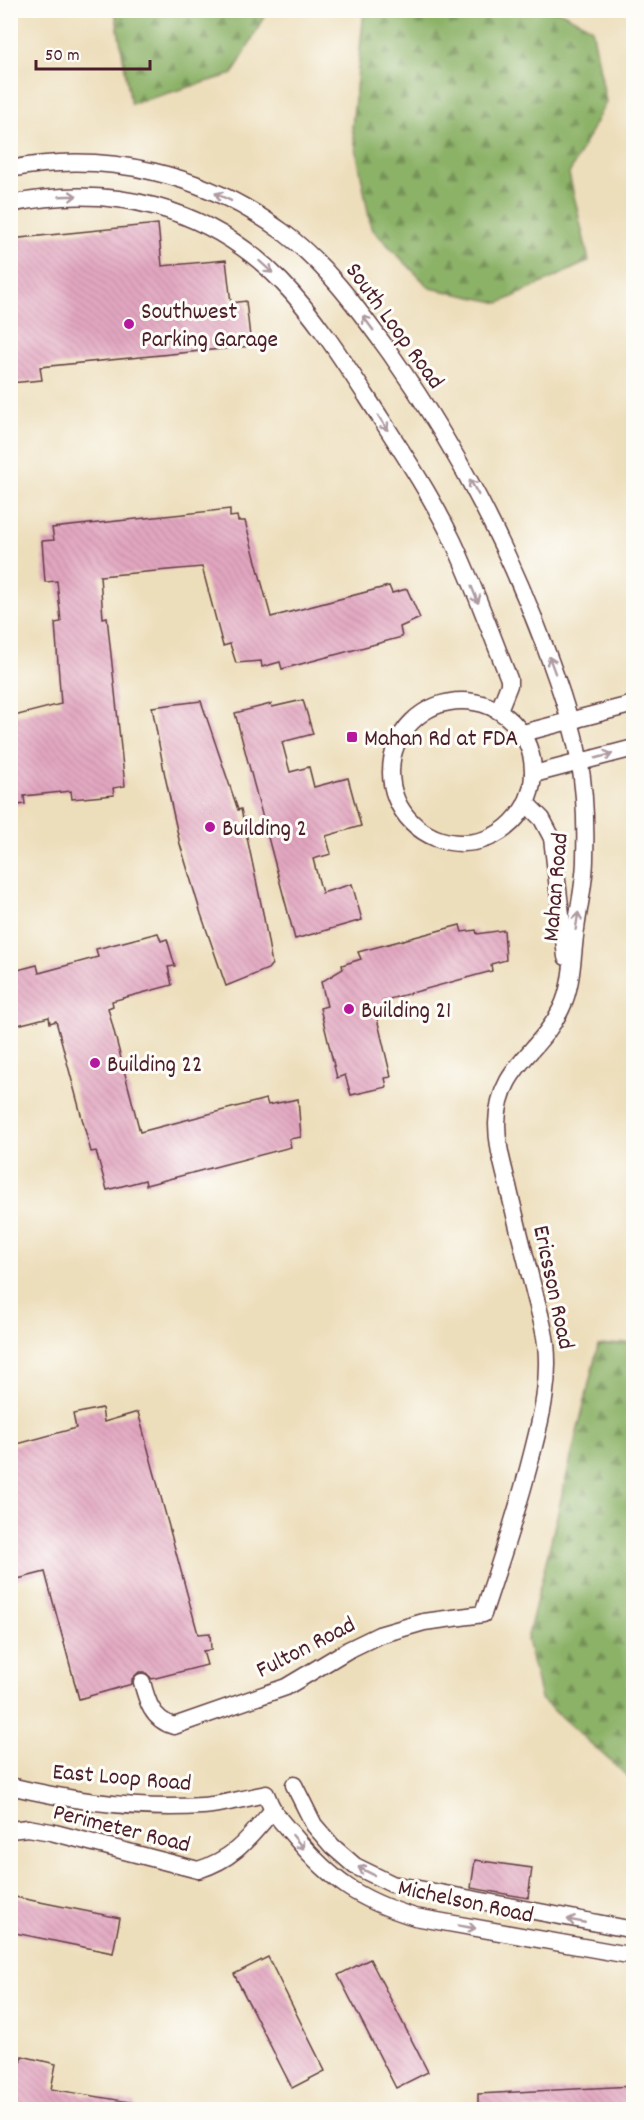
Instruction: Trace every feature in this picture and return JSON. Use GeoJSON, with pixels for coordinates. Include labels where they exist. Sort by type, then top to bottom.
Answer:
{"type":"FeatureCollection","features":[{"type":"Feature","properties":{"kind":"street","name":"South Loop Road"},"geometry":{"type":"LineString","coordinates":[[10,169],[49,163],[98,162],[129,166],[171,176],[209,190],[269,222],[322,266],[357,308],[416,390],[453,448],[484,506],[527,597],[570,721]]}},
{"type":"Feature","properties":{"kind":"street"},"geometry":{"type":"LineString","coordinates":[[10,204],[76,195],[122,199],[149,205],[195,220],[223,235],[249,252],[281,281],[348,367],[409,463],[452,540],[509,679],[499,710]]}},
{"type":"Feature","properties":{"kind":"street"},"geometry":{"type":"LineString","coordinates":[[453,703],[477,703],[499,710],[514,721],[523,733],[533,760],[533,784],[526,803],[513,819],[501,828],[479,838],[456,841],[433,836],[412,823],[402,813],[394,798],[390,779],[392,763],[399,742],[416,720],[432,709],[453,703]]}},
{"type":"Feature","properties":{"kind":"street"},"geometry":{"type":"LineString","coordinates":[[523,733],[633,704]]}},
{"type":"Feature","properties":{"kind":"street","name":"Mahan Road"},"geometry":{"type":"LineString","coordinates":[[498,1108],[510,1076],[548,1030],[562,1007],[570,979],[585,865],[580,762],[570,721]]}},
{"type":"Feature","properties":{"kind":"street"},"geometry":{"type":"LineString","coordinates":[[534,774],[633,748]]}},
{"type":"Feature","properties":{"kind":"street","name":"Mahan Road"},"geometry":{"type":"LineString","coordinates":[[526,803],[542,819],[552,838],[570,979]]}},
{"type":"Feature","properties":{"kind":"street","name":"Ericsson Road"},"geometry":{"type":"LineString","coordinates":[[483,1614],[521,1497],[546,1400],[546,1344],[497,1143],[498,1108]]}},
{"type":"Feature","properties":{"kind":"street","name":"Fulton Road"},"geometry":{"type":"LineString","coordinates":[[142,1682],[148,1706],[165,1723],[174,1726],[285,1687],[348,1650],[379,1635],[424,1622],[483,1614]]}},
{"type":"Feature","properties":{"kind":"street","name":"Michelson Road"},"geometry":{"type":"LineString","coordinates":[[294,1785],[314,1825],[332,1846],[355,1866],[392,1884],[633,1930]]}},
{"type":"Feature","properties":{"kind":"street","name":"East Loop Road"},"geometry":{"type":"LineString","coordinates":[[10,1786],[46,1795],[123,1805],[204,1806],[266,1794]]}},
{"type":"Feature","properties":{"kind":"street","name":"Michelson Road"},"geometry":{"type":"LineString","coordinates":[[266,1794],[272,1811],[327,1873],[355,1894],[382,1907],[415,1917],[633,1956]]}},
{"type":"Feature","properties":{"kind":"street","name":"Perimeter Road"},"geometry":{"type":"LineString","coordinates":[[10,1830],[28,1828],[198,1870],[218,1864],[243,1845],[272,1811]]}},
{"type":"Feature","properties":{"kind":"green space"},"geometry":{"type":"Polygon","coordinates":[[[115,10],[267,11],[233,74],[131,104],[115,10]]]}},
{"type":"Feature","properties":{"kind":"green space"},"geometry":{"type":"Polygon","coordinates":[[[364,11],[559,11],[592,28],[606,102],[569,174],[589,261],[500,303],[430,288],[371,228],[352,127],[364,11]]]}},
{"type":"Feature","properties":{"kind":"green space"},"geometry":{"type":"Polygon","coordinates":[[[634,1342],[633,1781],[541,1699],[527,1640],[598,1346],[634,1342]]]}},
{"type":"Feature","properties":{"kind":"building","name":"Southwest Parking Garage"},"geometry":{"type":"Polygon","coordinates":[[[158,224],[162,266],[226,260],[231,303],[246,301],[251,346],[40,367],[42,380],[10,383],[10,239],[158,224]]]}},
{"type":"Feature","properties":{"kind":"building"},"geometry":{"type":"Polygon","coordinates":[[[230,509],[230,517],[237,516],[238,521],[245,521],[271,617],[389,586],[392,593],[407,589],[420,618],[400,627],[402,637],[282,669],[280,662],[262,667],[261,661],[236,663],[230,644],[223,646],[202,567],[100,576],[103,618],[107,617],[125,786],[113,788],[114,795],[72,799],[71,791],[24,796],[25,804],[10,806],[10,717],[61,704],[55,623],[61,622],[57,581],[45,582],[42,541],[54,540],[52,528],[230,509]]]}},
{"type":"Feature","properties":{"kind":"building"},"geometry":{"type":"Polygon","coordinates":[[[303,700],[313,734],[282,742],[290,772],[309,767],[314,787],[348,778],[361,826],[326,836],[331,854],[313,859],[322,893],[352,884],[362,920],[295,939],[235,713],[271,704],[272,707],[303,700]]]}},
{"type":"Feature","properties":{"kind":"building","name":"Building 2"},"geometry":{"type":"Polygon","coordinates":[[[201,701],[238,810],[241,809],[272,964],[268,969],[226,986],[180,844],[152,707],[201,701]]]}},
{"type":"Feature","properties":{"kind":"building","name":"Building 21"},"geometry":{"type":"Polygon","coordinates":[[[460,925],[462,932],[476,930],[477,934],[504,930],[506,960],[491,964],[492,971],[382,1001],[383,1006],[375,1010],[391,1077],[385,1078],[387,1087],[351,1095],[345,1075],[337,1078],[320,1008],[327,1006],[321,982],[343,969],[342,965],[361,959],[358,952],[460,925]]]}},
{"type":"Feature","properties":{"kind":"building","name":"Building 22"},"geometry":{"type":"Polygon","coordinates":[[[158,933],[161,941],[167,939],[175,966],[168,967],[172,985],[112,1001],[113,1006],[108,1008],[140,1132],[266,1099],[268,1105],[298,1099],[301,1137],[289,1139],[291,1147],[146,1185],[145,1180],[107,1190],[96,1151],[91,1152],[56,1021],[50,1023],[49,1017],[10,1027],[10,972],[37,965],[39,973],[98,957],[96,949],[158,933]]]}},
{"type":"Feature","properties":{"kind":"building"},"geometry":{"type":"Polygon","coordinates":[[[102,1408],[104,1422],[138,1412],[198,1634],[210,1633],[211,1650],[203,1651],[207,1665],[152,1679],[145,1672],[139,1672],[132,1679],[132,1684],[79,1699],[45,1572],[10,1581],[10,1446],[76,1428],[73,1414],[102,1408]]]}},
{"type":"Feature","properties":{"kind":"building"},"geometry":{"type":"Polygon","coordinates":[[[475,1860],[532,1868],[528,1898],[471,1888],[475,1860]]]}},
{"type":"Feature","properties":{"kind":"building"},"geometry":{"type":"Polygon","coordinates":[[[10,1896],[120,1918],[113,1953],[10,1932],[10,1896]]]}},
{"type":"Feature","properties":{"kind":"building"},"geometry":{"type":"Polygon","coordinates":[[[268,1957],[325,2071],[292,2088],[234,1974],[268,1957]]]}},
{"type":"Feature","properties":{"kind":"building"},"geometry":{"type":"Polygon","coordinates":[[[370,1959],[428,2072],[396,2088],[338,1975],[370,1959]]]}},
{"type":"Feature","properties":{"kind":"building"},"geometry":{"type":"Polygon","coordinates":[[[22,2056],[56,2064],[51,2089],[136,2103],[135,2109],[11,2109],[22,2056]]]}},
{"type":"Feature","properties":{"kind":"building"},"geometry":{"type":"Polygon","coordinates":[[[633,2086],[633,2109],[478,2109],[478,2094],[633,2086]]]}},
{"type":"Feature","properties":{"kind":"place","name":"Southwest Parking Garage"},"geometry":{"type":"Point","coordinates":[129,324]}},
{"type":"Feature","properties":{"kind":"place","name":"Mahan Rd at FDA"},"geometry":{"type":"Point","coordinates":[352,737]}},
{"type":"Feature","properties":{"kind":"place","name":"Building 2"},"geometry":{"type":"Point","coordinates":[210,827]}},
{"type":"Feature","properties":{"kind":"place","name":"Building 21"},"geometry":{"type":"Point","coordinates":[349,1009]}},
{"type":"Feature","properties":{"kind":"place","name":"Building 22"},"geometry":{"type":"Point","coordinates":[95,1063]}}]}
